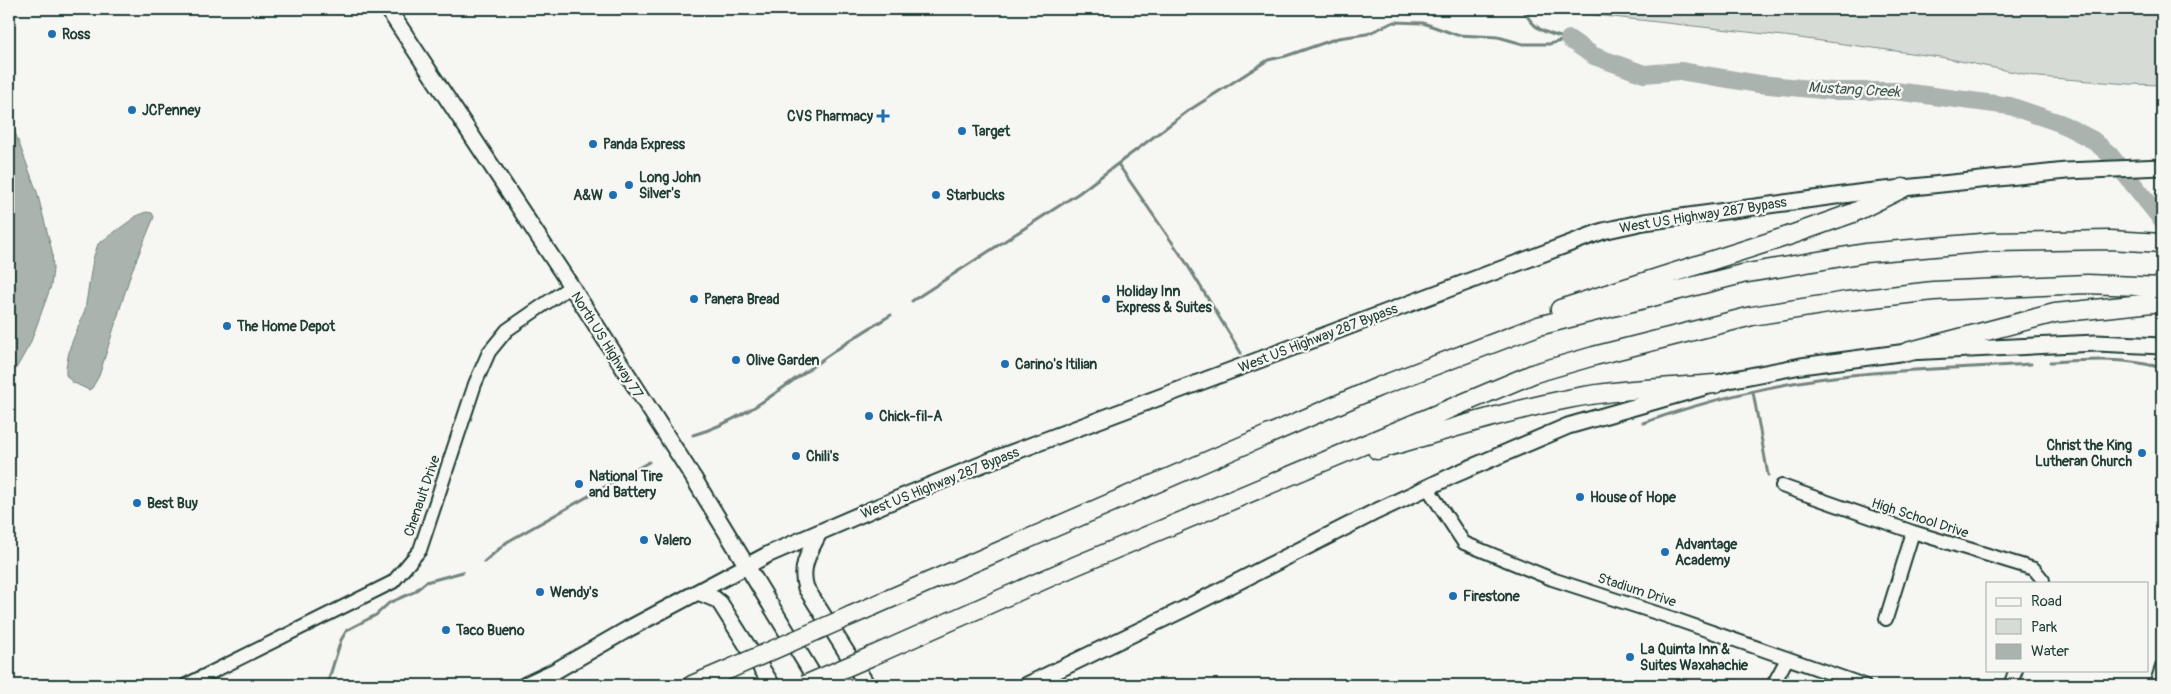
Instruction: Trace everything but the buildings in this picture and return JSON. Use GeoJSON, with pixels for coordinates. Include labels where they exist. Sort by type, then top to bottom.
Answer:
{"type":"FeatureCollection","features":[{"type":"Feature","properties":{"kind":"highway"},"geometry":{"type":"LineString","coordinates":[[1515,335],[1530,323],[1562,309],[1853,213],[1903,188]]}},
{"type":"Feature","properties":{"kind":"highway"},"geometry":{"type":"LineString","coordinates":[[692,685],[1378,387],[1538,326],[1742,274],[1865,252],[1992,242],[2110,240],[2162,243]]}},
{"type":"Feature","properties":{"kind":"highway"},"geometry":{"type":"LineString","coordinates":[[805,685],[1075,566],[1535,373],[1752,316],[1933,291],[2087,284],[2158,295]]}},
{"type":"Feature","properties":{"kind":"highway"},"geometry":{"type":"LineString","coordinates":[[1907,352],[2055,314],[2158,295]]}},
{"type":"Feature","properties":{"kind":"highway"},"geometry":{"type":"LineString","coordinates":[[1316,466],[1494,416],[1570,398],[1634,390],[1715,384]]}},
{"type":"Feature","properties":{"kind":"main road","name":"North US Highway 77"},"geometry":{"type":"LineString","coordinates":[[388,9],[571,286],[693,477],[819,685]]}},
{"type":"Feature","properties":{"kind":"main road","name":"West US Highway 287 Bypass"},"geometry":{"type":"LineString","coordinates":[[525,685],[555,671],[769,554],[995,459],[1603,231],[1670,218],[1865,192],[2066,171],[2160,167]]}},
{"type":"Feature","properties":{"kind":"main road"},"geometry":{"type":"LineString","coordinates":[[1028,685],[1426,488],[1568,426],[1715,384],[1801,366],[1907,352],[2096,343],[2162,346]]}},
{"type":"Feature","properties":{"kind":"main road"},"geometry":{"type":"LineString","coordinates":[[819,533],[805,564],[803,579],[806,588],[867,685]]}},
{"type":"Feature","properties":{"kind":"main road"},"geometry":{"type":"LineString","coordinates":[[698,592],[715,599],[720,604],[772,685]]}},
{"type":"Feature","properties":{"kind":"street","name":"Chenault Drive"},"geometry":{"type":"LineString","coordinates":[[186,685],[393,582],[420,550],[475,384],[489,352],[512,327],[571,286]]}},
{"type":"Feature","properties":{"kind":"street","name":"High School Drive"},"geometry":{"type":"LineString","coordinates":[[1782,486],[1913,532],[2034,569],[2043,582]]}},
{"type":"Feature","properties":{"kind":"street","name":"Stadium Drive"},"geometry":{"type":"LineString","coordinates":[[1426,488],[1464,543],[1552,578],[1864,685]]}},
{"type":"Feature","properties":{"kind":"street"},"geometry":{"type":"LineString","coordinates":[[1886,619],[1913,532]]}},
{"type":"Feature","properties":{"kind":"street"},"geometry":{"type":"LineString","coordinates":[[1772,685],[1787,659]]}},
{"type":"Feature","properties":{"kind":"street"},"geometry":{"type":"LineString","coordinates":[[2156,685],[2162,667]]}},
{"type":"Feature","properties":{"kind":"street"},"geometry":{"type":"LineString","coordinates":[[2010,685],[2015,672]]}},
{"type":"Feature","properties":{"kind":"green space"},"geometry":{"type":"Polygon","coordinates":[[[1576,9],[2162,9],[2162,85],[2039,77],[1940,57],[1792,37],[1586,14],[1576,9]]]}},
{"type":"Feature","properties":{"kind":"water"},"geometry":{"type":"Polygon","coordinates":[[[9,116],[37,192],[52,251],[53,269],[51,286],[30,344],[14,372],[14,384],[9,391],[9,116]]]}},
{"type":"Feature","properties":{"kind":"water"},"geometry":{"type":"Polygon","coordinates":[[[146,212],[152,213],[154,217],[131,273],[99,376],[89,390],[72,382],[66,375],[66,367],[70,347],[85,310],[93,259],[98,244],[138,215],[146,212]]]}},
{"type":"Feature","properties":{"kind":"waterway","name":"Mustang Creek"},"geometry":{"type":"LineString","coordinates":[[1476,9],[1482,9]]}},
{"type":"Feature","properties":{"kind":"waterway","name":"Mustang Creek"},"geometry":{"type":"LineString","coordinates":[[1523,9],[1536,27],[1553,35],[1568,39]]}},
{"type":"Feature","properties":{"kind":"waterway"},"geometry":{"type":"LineString","coordinates":[[912,301],[1079,193],[1188,111],[1268,60],[1286,56],[1338,38],[1367,34],[1394,22],[1423,23],[1457,35],[1498,37],[1523,44],[1549,44],[1569,39]]}},
{"type":"Feature","properties":{"kind":"waterway","name":"Mustang Creek"},"geometry":{"type":"LineString","coordinates":[[1569,39],[1594,56],[1644,74],[1680,71],[1759,84],[1832,91],[1895,91],[2010,106],[2060,123],[2093,140],[2109,154],[2162,220]]}},
{"type":"Feature","properties":{"kind":"waterway"},"geometry":{"type":"LineString","coordinates":[[1118,164],[1185,261],[1241,353]]}},
{"type":"Feature","properties":{"kind":"waterway"},"geometry":{"type":"LineString","coordinates":[[693,435],[713,428],[751,409],[845,344],[891,315]]}},
{"type":"Feature","properties":{"kind":"waterway"},"geometry":{"type":"LineString","coordinates":[[2050,362],[2120,361],[2162,368]]}},
{"type":"Feature","properties":{"kind":"waterway"},"geometry":{"type":"LineString","coordinates":[[1643,423],[1691,407],[1741,394],[1817,379],[1889,372],[2031,364]]}},
{"type":"Feature","properties":{"kind":"waterway"},"geometry":{"type":"LineString","coordinates":[[1753,392],[1768,475]]}},
{"type":"Feature","properties":{"kind":"waterway"},"geometry":{"type":"LineString","coordinates":[[484,562],[507,542],[649,462]]}},
{"type":"Feature","properties":{"kind":"waterway"},"geometry":{"type":"LineString","coordinates":[[327,685],[341,640],[347,630],[376,615],[389,603],[414,592],[426,582],[463,572]]}},
{"type":"Feature","properties":{"kind":"place","name":"Ross"},"geometry":{"type":"Point","coordinates":[52,34]}},
{"type":"Feature","properties":{"kind":"place","name":"JCPenney"},"geometry":{"type":"Point","coordinates":[132,110]}},
{"type":"Feature","properties":{"kind":"place","name":"CVS Pharmacy"},"geometry":{"type":"Point","coordinates":[883,116]}},
{"type":"Feature","properties":{"kind":"place","name":"Target"},"geometry":{"type":"Point","coordinates":[962,131]}},
{"type":"Feature","properties":{"kind":"place","name":"Panda Express"},"geometry":{"type":"Point","coordinates":[593,144]}},
{"type":"Feature","properties":{"kind":"place","name":"Long John Silver's"},"geometry":{"type":"Point","coordinates":[629,185]}},
{"type":"Feature","properties":{"kind":"place","name":"A&W"},"geometry":{"type":"Point","coordinates":[613,195]}},
{"type":"Feature","properties":{"kind":"place","name":"Starbucks"},"geometry":{"type":"Point","coordinates":[936,195]}},
{"type":"Feature","properties":{"kind":"place","name":"Panera Bread"},"geometry":{"type":"Point","coordinates":[694,299]}},
{"type":"Feature","properties":{"kind":"place","name":"Holiday Inn Express & Suites"},"geometry":{"type":"Point","coordinates":[1106,299]}},
{"type":"Feature","properties":{"kind":"place","name":"The Home Depot"},"geometry":{"type":"Point","coordinates":[227,326]}},
{"type":"Feature","properties":{"kind":"place","name":"Olive Garden"},"geometry":{"type":"Point","coordinates":[736,360]}},
{"type":"Feature","properties":{"kind":"place","name":"Carino's Itilian"},"geometry":{"type":"Point","coordinates":[1005,364]}},
{"type":"Feature","properties":{"kind":"place","name":"Chick-fil-A"},"geometry":{"type":"Point","coordinates":[869,416]}},
{"type":"Feature","properties":{"kind":"place","name":"Christ the King Lutheran Church"},"geometry":{"type":"Point","coordinates":[2142,453]}},
{"type":"Feature","properties":{"kind":"place","name":"Chili's"},"geometry":{"type":"Point","coordinates":[796,456]}},
{"type":"Feature","properties":{"kind":"place","name":"National Tire and Battery"},"geometry":{"type":"Point","coordinates":[579,484]}},
{"type":"Feature","properties":{"kind":"place","name":"House of Hope"},"geometry":{"type":"Point","coordinates":[1580,497]}},
{"type":"Feature","properties":{"kind":"place","name":"Best Buy"},"geometry":{"type":"Point","coordinates":[137,503]}},
{"type":"Feature","properties":{"kind":"place","name":"Valero"},"geometry":{"type":"Point","coordinates":[644,540]}},
{"type":"Feature","properties":{"kind":"place","name":"Advantage Academy"},"geometry":{"type":"Point","coordinates":[1665,552]}},
{"type":"Feature","properties":{"kind":"place","name":"Wendy's"},"geometry":{"type":"Point","coordinates":[540,592]}},
{"type":"Feature","properties":{"kind":"place","name":"Firestone"},"geometry":{"type":"Point","coordinates":[1453,596]}},
{"type":"Feature","properties":{"kind":"place","name":"Taco Bueno"},"geometry":{"type":"Point","coordinates":[446,630]}},
{"type":"Feature","properties":{"kind":"place","name":"La Quinta Inn & Suites Waxahachie"},"geometry":{"type":"Point","coordinates":[1630,657]}}]}
